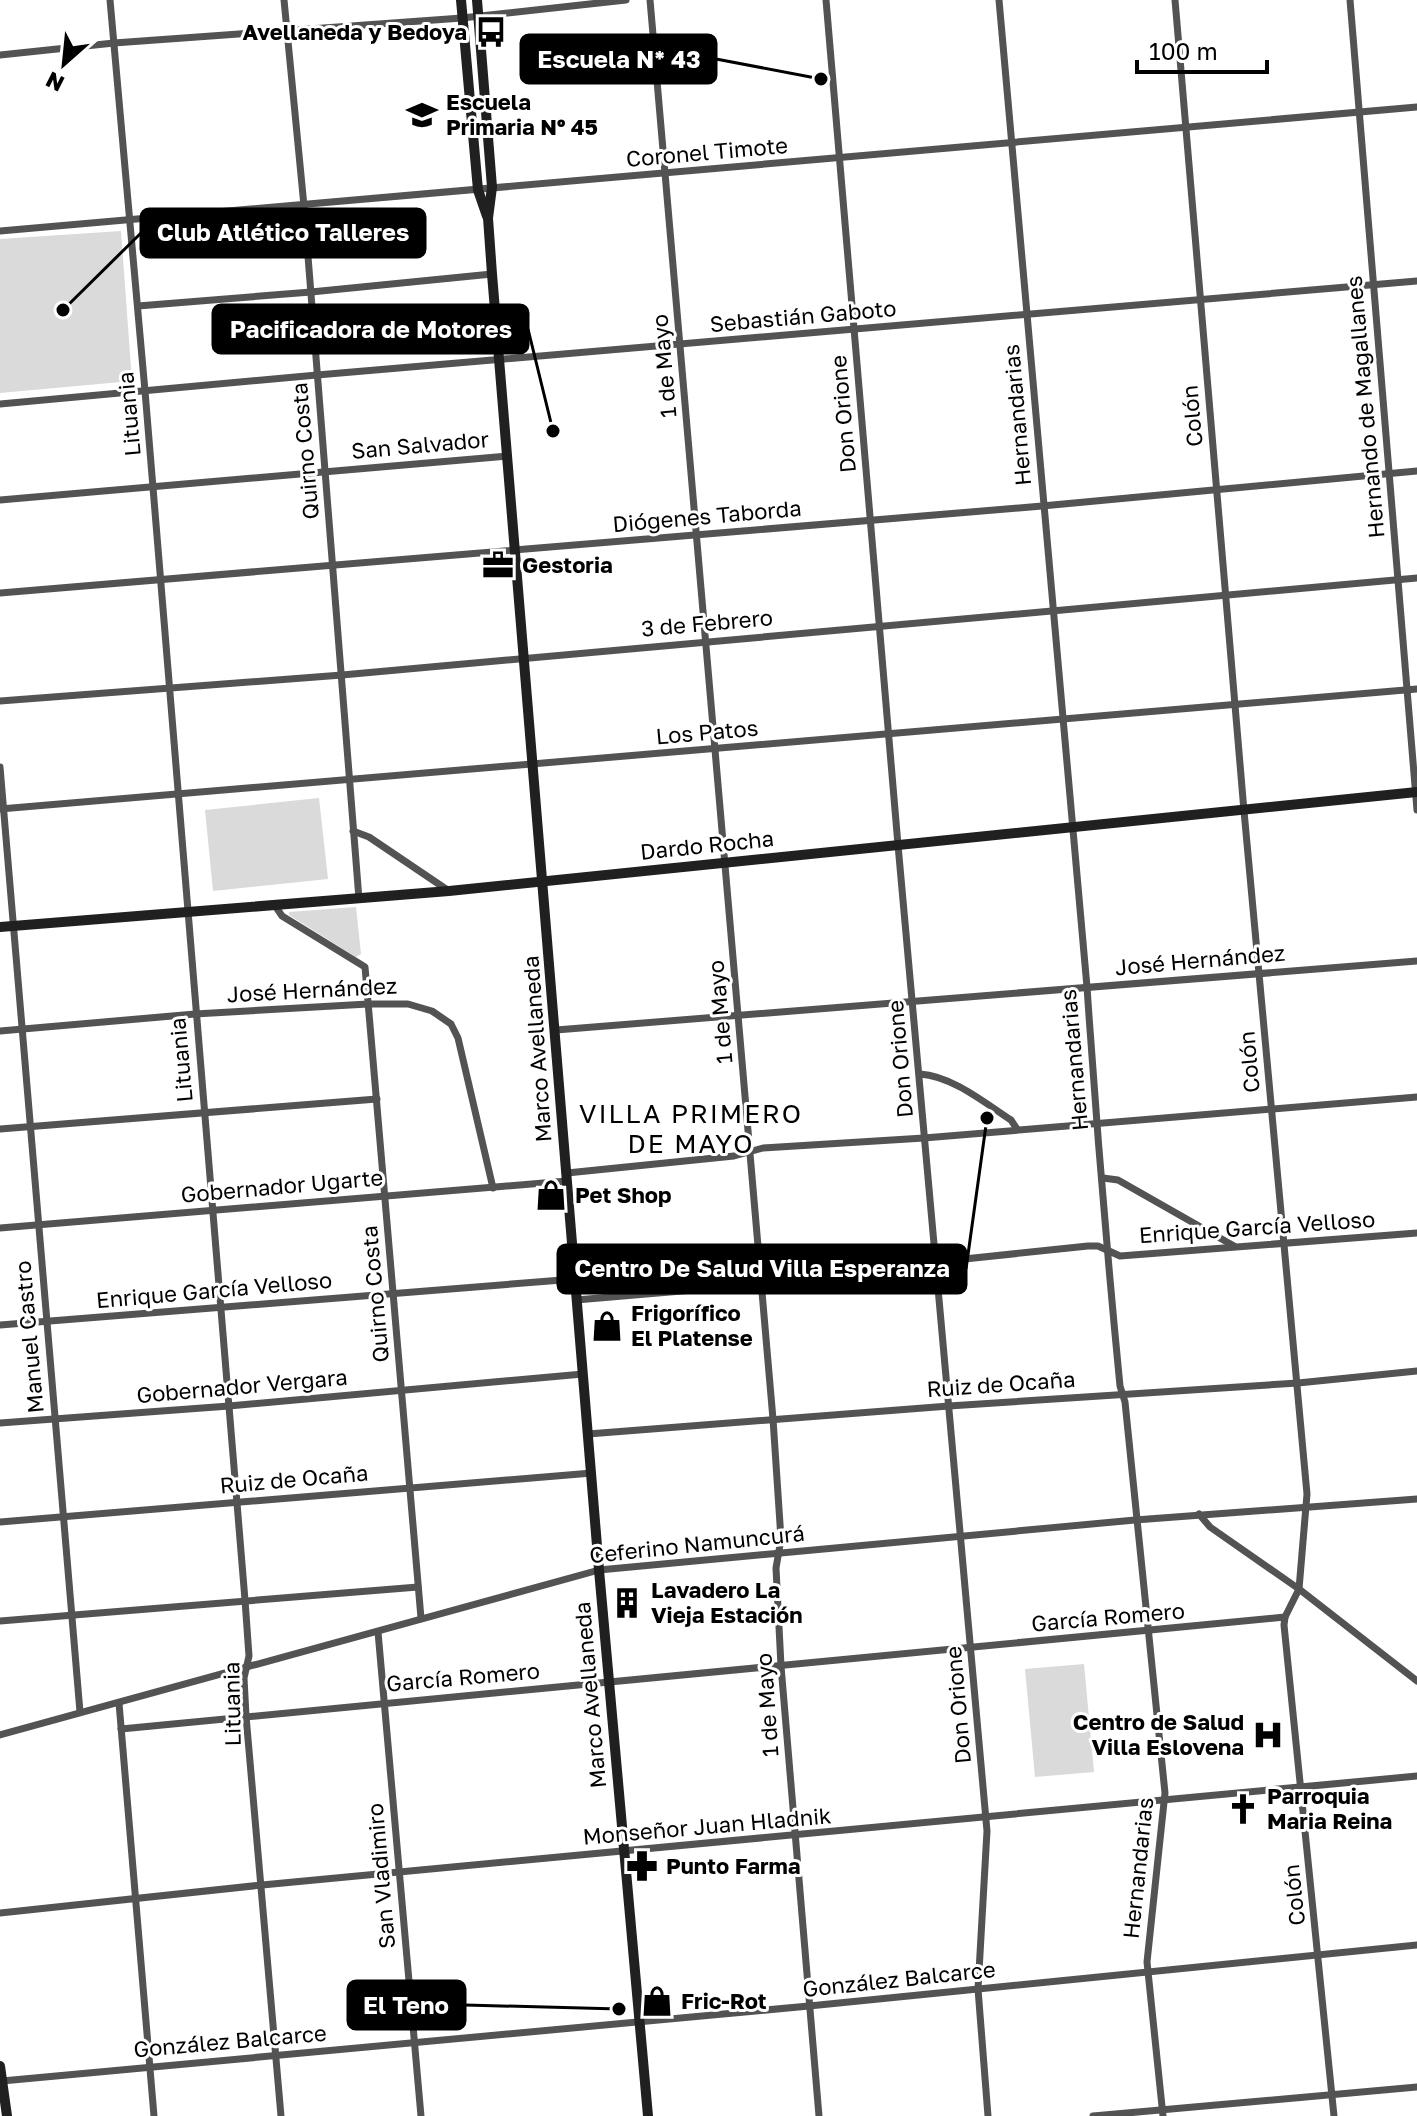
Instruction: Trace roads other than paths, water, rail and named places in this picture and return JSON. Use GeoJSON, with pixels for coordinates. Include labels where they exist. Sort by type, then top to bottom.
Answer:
{"type":"FeatureCollection","features":[{"type":"Feature","properties":{"kind":"street","name":"Lituania"},"geometry":{"type":"LineString","coordinates":[[110,0],[245,1600],[249,1656],[244,1678],[246,1716],[281,2116]]}},
{"type":"Feature","properties":{"kind":"street","name":"Quirno Costa"},"geometry":{"type":"LineString","coordinates":[[284,0],[304,206],[359,899]]}},
{"type":"Feature","properties":{"kind":"street","name":"Marco Avellaneda"},"geometry":{"type":"LineString","coordinates":[[461,0],[478,190],[488,218]]}},
{"type":"Feature","properties":{"kind":"street","name":"Marco Avellaneda"},"geometry":{"type":"LineString","coordinates":[[477,0],[492,187],[488,218],[492,274],[576,1300],[648,2116]]}},
{"type":"Feature","properties":{"kind":"street"},"geometry":{"type":"LineString","coordinates":[[0,55],[114,43],[462,18],[626,0]]}},
{"type":"Feature","properties":{"kind":"street","name":"1 de Mayo"},"geometry":{"type":"LineString","coordinates":[[650,0],[773,1419],[781,1539],[776,1568],[781,1666],[819,2116]]}},
{"type":"Feature","properties":{"kind":"street","name":"Don Orione"},"geometry":{"type":"LineString","coordinates":[[826,0],[986,1819],[978,1989],[988,2116]]}},
{"type":"Feature","properties":{"kind":"street","name":"Hernandarias"},"geometry":{"type":"LineString","coordinates":[[999,0],[1087,987],[1103,1178],[1103,1227],[1149,1632],[1164,1799],[1148,1953],[1163,2113]]}},
{"type":"Feature","properties":{"kind":"street","name":"Colón"},"geometry":{"type":"LineString","coordinates":[[1175,0],[1244,811],[1298,1383],[1307,1507],[1299,1589],[1285,1617],[1334,2116]]}},
{"type":"Feature","properties":{"kind":"street","name":"Hernando de Magallanes"},"geometry":{"type":"LineString","coordinates":[[1350,0],[1417,810]]}},
{"type":"Feature","properties":{"kind":"street","name":"Coronel Timote"},"geometry":{"type":"LineString","coordinates":[[0,231],[1417,107]]}},
{"type":"Feature","properties":{"kind":"street"},"geometry":{"type":"LineString","coordinates":[[138,306],[492,274]]}},
{"type":"Feature","properties":{"kind":"street","name":"Sebastián Gaboto"},"geometry":{"type":"LineString","coordinates":[[0,404],[1417,281]]}},
{"type":"Feature","properties":{"kind":"street","name":"San Salvador"},"geometry":{"type":"LineString","coordinates":[[0,500],[508,456]]}},
{"type":"Feature","properties":{"kind":"street","name":"Diógenes Taborda"},"geometry":{"type":"LineString","coordinates":[[0,593],[1042,506],[1417,471]]}},
{"type":"Feature","properties":{"kind":"street","name":"3 de Febrero"},"geometry":{"type":"LineString","coordinates":[[0,701],[342,675],[1417,578]]}},
{"type":"Feature","properties":{"kind":"street","name":"Los Patos"},"geometry":{"type":"LineString","coordinates":[[2,808],[1417,689]]}},
{"type":"Feature","properties":{"kind":"street","name":"Manuel Castro"},"geometry":{"type":"LineString","coordinates":[[0,767],[80,1712]]}},
{"type":"Feature","properties":{"kind":"street","name":"Dardo Rocha"},"geometry":{"type":"LineString","coordinates":[[0,927],[276,907],[544,882],[1416,792]]}},
{"type":"Feature","properties":{"kind":"street"},"geometry":{"type":"LineString","coordinates":[[353,831],[369,837],[449,891]]}},
{"type":"Feature","properties":{"kind":"street","name":"Quirno Costa"},"geometry":{"type":"LineString","coordinates":[[276,907],[282,916],[365,967],[421,1618]]}},
{"type":"Feature","properties":{"kind":"street","name":"José Hernández"},"geometry":{"type":"LineString","coordinates":[[556,1030],[1417,961]]}},
{"type":"Feature","properties":{"kind":"street","name":"José Hernández"},"geometry":{"type":"LineString","coordinates":[[0,1031],[195,1014],[368,1004],[420,1005],[454,1029],[493,1188]]}},
{"type":"Feature","properties":{"kind":"street"},"geometry":{"type":"LineString","coordinates":[[920,1074],[933,1075],[957,1087],[1011,1120],[1017,1129]]}},
{"type":"Feature","properties":{"kind":"street","name":"Gobernador Ugarte"},"geometry":{"type":"LineString","coordinates":[[0,1228],[493,1188],[734,1156],[751,1150],[1417,1097]]}},
{"type":"Feature","properties":{"kind":"street"},"geometry":{"type":"LineString","coordinates":[[0,1129],[377,1099]]}},
{"type":"Feature","properties":{"kind":"street"},"geometry":{"type":"LineString","coordinates":[[1103,1178],[1118,1180],[1234,1246]]}},
{"type":"Feature","properties":{"kind":"street","name":"Enrique García Velloso"},"geometry":{"type":"LineString","coordinates":[[576,1300],[834,1278],[936,1262],[1088,1246],[1098,1246],[1120,1256],[1417,1233]]}},
{"type":"Feature","properties":{"kind":"street","name":"Enrique García Velloso"},"geometry":{"type":"LineString","coordinates":[[0,1325],[575,1279]]}},
{"type":"Feature","properties":{"kind":"street","name":"Ruiz de Ocaña"},"geometry":{"type":"LineString","coordinates":[[588,1434],[1122,1393],[1298,1383],[1417,1371]]}},
{"type":"Feature","properties":{"kind":"street","name":"Gobernador Vergara"},"geometry":{"type":"LineString","coordinates":[[0,1423],[583,1374]]}},
{"type":"Feature","properties":{"kind":"street","name":"Ruiz de Ocaña"},"geometry":{"type":"LineString","coordinates":[[0,1522],[592,1473]]}},
{"type":"Feature","properties":{"kind":"street","name":"Ceferino Namuncurá"},"geometry":{"type":"LineString","coordinates":[[0,1735],[599,1570],[1199,1514],[1417,1499]]}},
{"type":"Feature","properties":{"kind":"street"},"geometry":{"type":"LineString","coordinates":[[1199,1514],[1210,1527],[1299,1589],[1417,1681]]}},
{"type":"Feature","properties":{"kind":"street"},"geometry":{"type":"LineString","coordinates":[[0,1621],[418,1587]]}},
{"type":"Feature","properties":{"kind":"street","name":"García Romero"},"geometry":{"type":"LineString","coordinates":[[121,1729],[1285,1617]]}},
{"type":"Feature","properties":{"kind":"street","name":"San Vladimiro"},"geometry":{"type":"LineString","coordinates":[[378,1632],[421,2116]]}},
{"type":"Feature","properties":{"kind":"street"},"geometry":{"type":"LineString","coordinates":[[119,1703],[154,2116]]}},
{"type":"Feature","properties":{"kind":"street","name":"Monseñor Juan Hladnik"},"geometry":{"type":"LineString","coordinates":[[0,1913],[136,1897],[1417,1776]]}},
{"type":"Feature","properties":{"kind":"street","name":"González Balcarce"},"geometry":{"type":"LineString","coordinates":[[2,2081],[809,2006],[1417,1945]]}},
{"type":"Feature","properties":{"kind":"street"},"geometry":{"type":"LineString","coordinates":[[0,2066],[7,2116]]}},
{"type":"Feature","properties":{"kind":"street"},"geometry":{"type":"LineString","coordinates":[[1093,2116],[1163,2113],[1417,2087]]}},
{"type":"Feature","properties":{"kind":"place","name":"Avellaneda y Bedoya"},"geometry":{"type":"Point","coordinates":[491,32]}},
{"type":"Feature","properties":{"kind":"place","name":"Escuela N* 43"},"geometry":{"type":"Point","coordinates":[821,79]}},
{"type":"Feature","properties":{"kind":"place","name":"Escuela Primaria Nº 45"},"geometry":{"type":"Point","coordinates":[422,115]}},
{"type":"Feature","properties":{"kind":"place","name":"Club Atlético Talleres"},"geometry":{"type":"Point","coordinates":[63,310]}},
{"type":"Feature","properties":{"kind":"place","name":"Pacificadora de Motores"},"geometry":{"type":"Point","coordinates":[553,431]}},
{"type":"Feature","properties":{"kind":"place","name":"Gestoria"},"geometry":{"type":"Point","coordinates":[498,565]}},
{"type":"Feature","properties":{"kind":"place","name":"Centro De Salud Villa Esperanza"},"geometry":{"type":"Point","coordinates":[987,1118]}},
{"type":"Feature","properties":{"kind":"place","name":"Pet Shop"},"geometry":{"type":"Point","coordinates":[551,1195]}},
{"type":"Feature","properties":{"kind":"place","name":"Frigorífico El Platense"},"geometry":{"type":"Point","coordinates":[607,1326]}},
{"type":"Feature","properties":{"kind":"place","name":"Lavadero La Vieja Estación"},"geometry":{"type":"Point","coordinates":[627,1603]}},
{"type":"Feature","properties":{"kind":"place","name":"Centro de Salud Villa Eslovena"},"geometry":{"type":"Point","coordinates":[1268,1735]}},
{"type":"Feature","properties":{"kind":"place","name":"Parroquia Maria Reina"},"geometry":{"type":"Point","coordinates":[1243,1809]}},
{"type":"Feature","properties":{"kind":"place","name":"Punto Farma"},"geometry":{"type":"Point","coordinates":[642,1866]}},
{"type":"Feature","properties":{"kind":"place","name":"Fric-Rot"},"geometry":{"type":"Point","coordinates":[657,2001]}},
{"type":"Feature","properties":{"kind":"place","name":"El Teno"},"geometry":{"type":"Point","coordinates":[619,2009]}},
{"type":"Feature","properties":{"kind":"district","name":"VILLA PRIMERO DE MAYO"},"geometry":{"type":"Point","coordinates":[691,1129]}}]}
